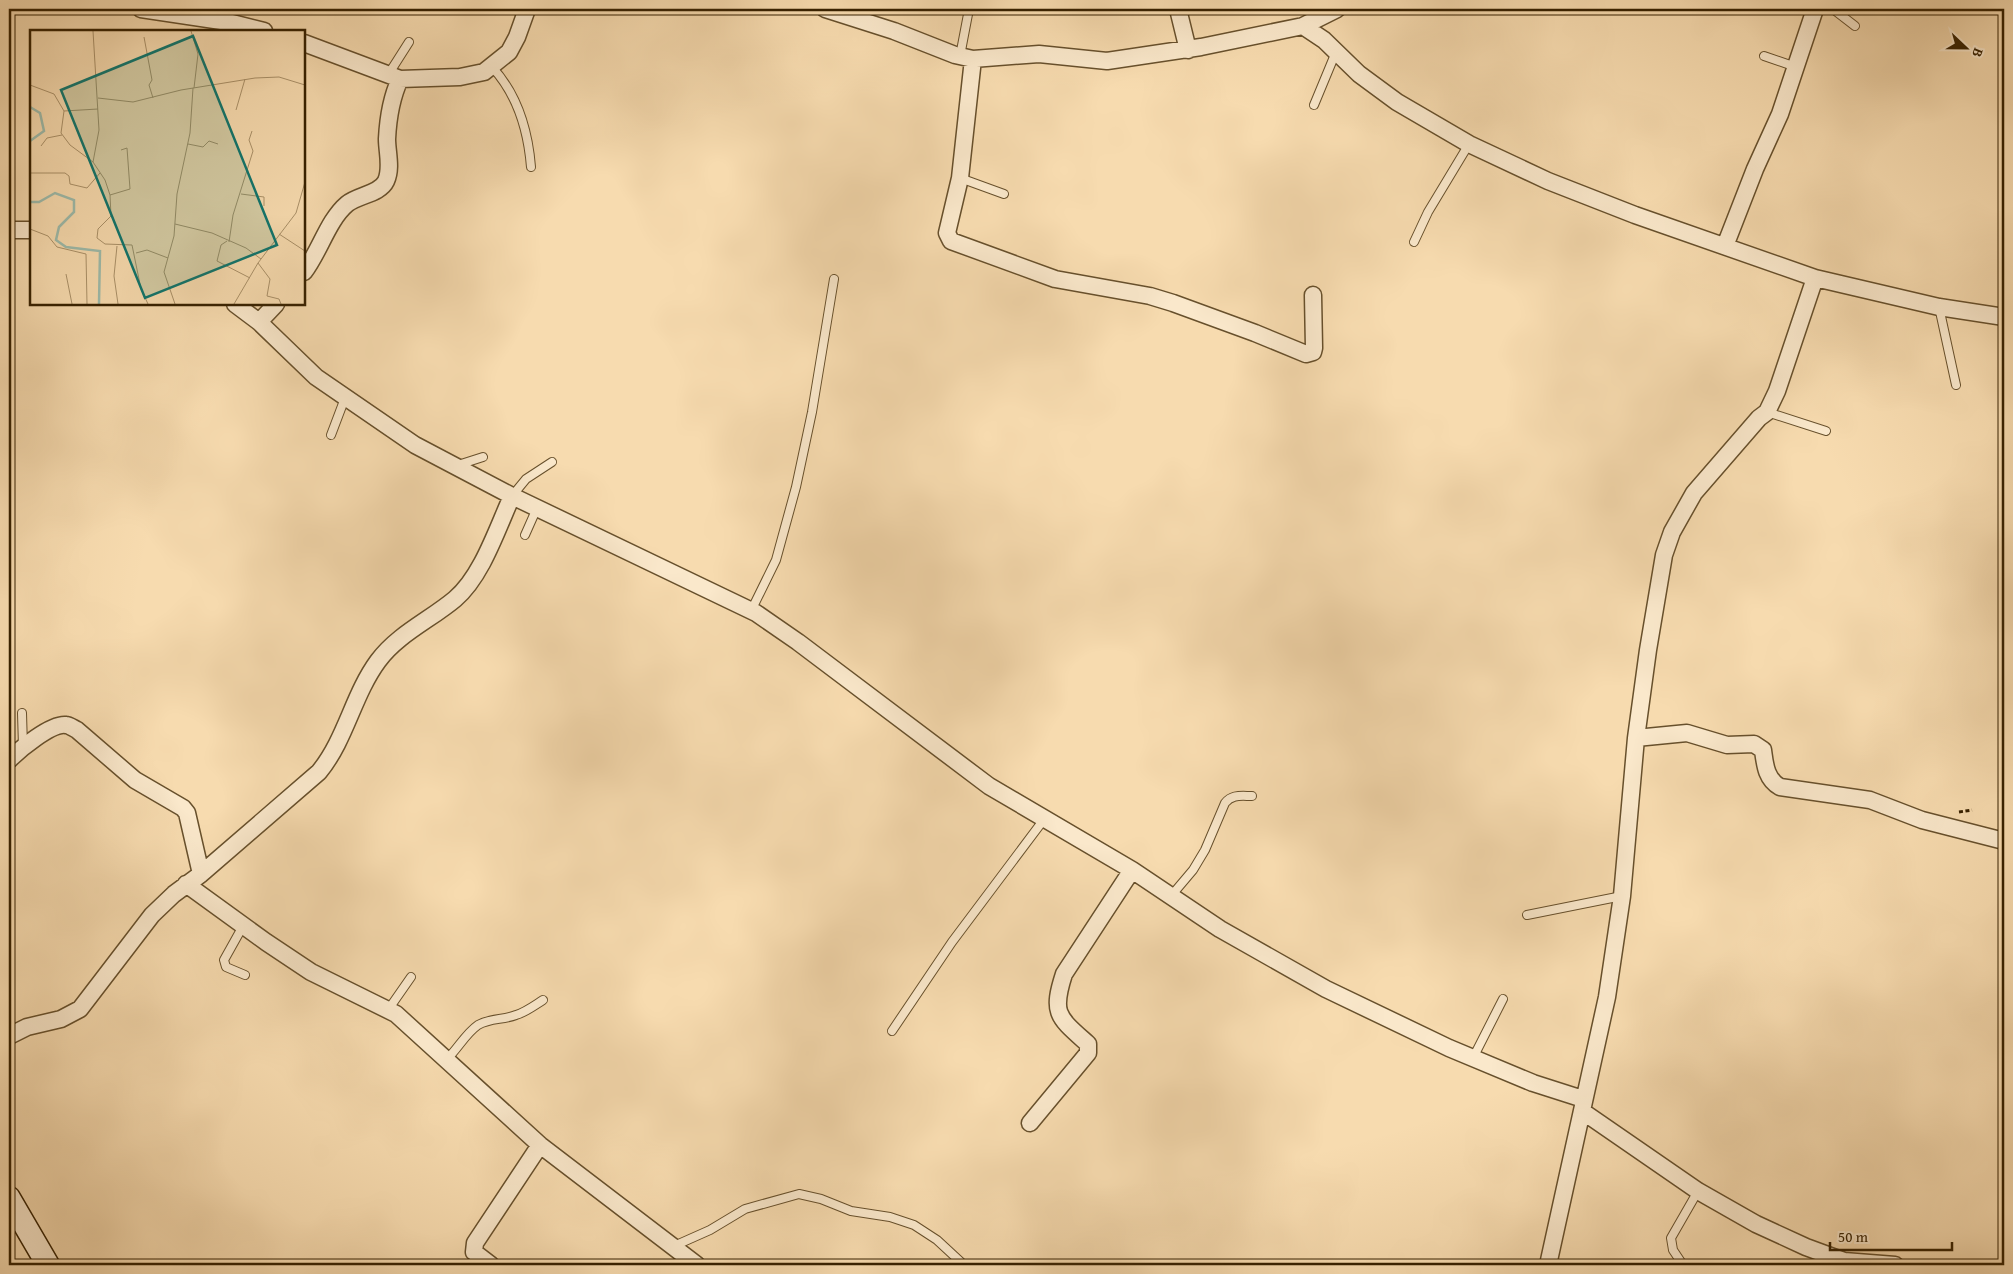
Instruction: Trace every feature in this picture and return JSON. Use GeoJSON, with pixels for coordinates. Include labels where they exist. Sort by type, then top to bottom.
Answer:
{"type":"FeatureCollection","features":[{"type":"Feature","properties":{"kind":"street"},"geometry":{"type":"LineString","coordinates":[[141,9],[228,22],[260,30]]}},
{"type":"Feature","properties":{"kind":"street"},"geometry":{"type":"LineString","coordinates":[[305,43],[394,77],[460,76],[484,72],[509,52],[517,37],[527,9]]}},
{"type":"Feature","properties":{"kind":"street"},"geometry":{"type":"LineString","coordinates":[[824,9],[894,31],[966,58],[1039,54],[1107,61],[1188,50],[1303,26],[1337,9]]}},
{"type":"Feature","properties":{"kind":"street"},"geometry":{"type":"LineString","coordinates":[[1178,9],[1188,50]]}},
{"type":"Feature","properties":{"kind":"street"},"geometry":{"type":"LineString","coordinates":[[1725,246],[1755,169],[1780,114],[1815,9]]}},
{"type":"Feature","properties":{"kind":"street"},"geometry":{"type":"LineString","coordinates":[[1303,26],[1324,40],[1359,74],[1397,102],[1469,144],[1548,181],[1635,215],[1815,278],[1866,288],[1939,307],[2004,317]]}},
{"type":"Feature","properties":{"kind":"street"},"geometry":{"type":"LineString","coordinates":[[966,58],[960,178],[947,233],[951,241],[1055,279],[1150,296],[1173,303],[1306,354],[1313,352],[1314,348],[1313,295]]}},
{"type":"Feature","properties":{"kind":"street"},"geometry":{"type":"LineString","coordinates":[[305,271],[313,260],[336,215],[353,199],[383,186],[387,180],[388,131],[396,86],[394,77]]}},
{"type":"Feature","properties":{"kind":"street"},"geometry":{"type":"LineString","coordinates":[[9,230],[30,230]]}},
{"type":"Feature","properties":{"kind":"street"},"geometry":{"type":"LineString","coordinates":[[1548,1265],[1607,997],[1622,896],[1636,738],[1664,555],[1672,532],[1694,492],[1759,418],[1767,412],[1777,391],[1815,278]]}},
{"type":"Feature","properties":{"kind":"street"},"geometry":{"type":"LineString","coordinates":[[236,305],[259,322],[316,377],[415,445],[512,496],[751,611],[798,642],[989,786],[1132,870],[1220,929],[1326,989],[1473,1058],[1582,1105],[1698,1191],[1756,1224],[1843,1263],[1894,1265]]}},
{"type":"Feature","properties":{"kind":"street"},"geometry":{"type":"LineString","coordinates":[[259,322],[275,305]]}},
{"type":"Feature","properties":{"kind":"street"},"geometry":{"type":"LineString","coordinates":[[9,1036],[27,1027],[61,1019],[80,1009],[152,915],[186,884],[202,874],[323,767],[334,751],[377,662],[398,640],[455,599],[465,589],[480,565],[512,496]]}},
{"type":"Feature","properties":{"kind":"street"},"geometry":{"type":"LineString","coordinates":[[9,760],[23,747],[56,726],[65,725],[76,730],[135,780],[183,808],[187,813],[202,874]]}},
{"type":"Feature","properties":{"kind":"street"},"geometry":{"type":"LineString","coordinates":[[1636,738],[1687,733],[1727,745],[1754,744],[1763,750],[1770,778],[1773,783],[1780,787],[1870,800],[1922,820],[2004,841]]}},
{"type":"Feature","properties":{"kind":"street"},"geometry":{"type":"LineString","coordinates":[[1030,1124],[1088,1053],[1088,1044],[1064,1021],[1056,1006],[1060,986],[1064,974],[1132,870]]}},
{"type":"Feature","properties":{"kind":"street"},"geometry":{"type":"LineString","coordinates":[[186,884],[243,926],[311,972],[402,1018],[540,1145],[697,1265]]}},
{"type":"Feature","properties":{"kind":"street"},"geometry":{"type":"LineString","coordinates":[[491,1265],[474,1252],[475,1243],[540,1145]]}},
{"type":"Feature","properties":{"kind":"street"},"geometry":{"type":"LineString","coordinates":[[9,1198],[48,1265]]}},
{"type":"Feature","properties":{"kind":"lane"},"geometry":{"type":"LineString","coordinates":[[966,58],[969,9]]}},
{"type":"Feature","properties":{"kind":"lane"},"geometry":{"type":"LineString","coordinates":[[1833,9],[1855,26]]}},
{"type":"Feature","properties":{"kind":"lane"},"geometry":{"type":"LineString","coordinates":[[394,77],[409,42]]}},
{"type":"Feature","properties":{"kind":"lane"},"geometry":{"type":"LineString","coordinates":[[1314,105],[1336,52]]}},
{"type":"Feature","properties":{"kind":"lane"},"geometry":{"type":"LineString","coordinates":[[1764,56],[1796,67]]}},
{"type":"Feature","properties":{"kind":"lane"},"geometry":{"type":"LineString","coordinates":[[492,67],[505,81],[524,124],[531,167]]}},
{"type":"Feature","properties":{"kind":"lane"},"geometry":{"type":"LineString","coordinates":[[1414,242],[1428,212],[1469,144]]}},
{"type":"Feature","properties":{"kind":"lane"},"geometry":{"type":"LineString","coordinates":[[960,178],[1004,194]]}},
{"type":"Feature","properties":{"kind":"lane"},"geometry":{"type":"LineString","coordinates":[[751,611],[776,560],[796,487],[812,412],[834,279]]}},
{"type":"Feature","properties":{"kind":"lane"},"geometry":{"type":"LineString","coordinates":[[1939,307],[1956,385]]}},
{"type":"Feature","properties":{"kind":"lane"},"geometry":{"type":"LineString","coordinates":[[331,435],[345,398]]}},
{"type":"Feature","properties":{"kind":"lane"},"geometry":{"type":"LineString","coordinates":[[1767,412],[1826,431]]}},
{"type":"Feature","properties":{"kind":"lane"},"geometry":{"type":"LineString","coordinates":[[454,466],[484,457]]}},
{"type":"Feature","properties":{"kind":"lane"},"geometry":{"type":"LineString","coordinates":[[512,496],[526,479],[552,462]]}},
{"type":"Feature","properties":{"kind":"lane"},"geometry":{"type":"LineString","coordinates":[[525,535],[537,508]]}},
{"type":"Feature","properties":{"kind":"lane"},"geometry":{"type":"LineString","coordinates":[[22,713],[23,747]]}},
{"type":"Feature","properties":{"kind":"lane"},"geometry":{"type":"LineString","coordinates":[[1171,896],[1193,870],[1205,850],[1225,803],[1229,798],[1252,796]]}},
{"type":"Feature","properties":{"kind":"lane"},"geometry":{"type":"LineString","coordinates":[[892,1031],[952,942],[1045,818]]}},
{"type":"Feature","properties":{"kind":"lane"},"geometry":{"type":"LineString","coordinates":[[1527,915],[1622,896]]}},
{"type":"Feature","properties":{"kind":"lane"},"geometry":{"type":"LineString","coordinates":[[243,926],[224,960],[226,967],[245,975]]}},
{"type":"Feature","properties":{"kind":"lane"},"geometry":{"type":"LineString","coordinates":[[388,1010],[411,977]]}},
{"type":"Feature","properties":{"kind":"lane"},"geometry":{"type":"LineString","coordinates":[[1473,1058],[1503,999]]}},
{"type":"Feature","properties":{"kind":"lane"},"geometry":{"type":"LineString","coordinates":[[446,1060],[457,1050],[470,1032],[478,1026],[488,1021],[517,1015],[543,1000]]}},
{"type":"Feature","properties":{"kind":"lane"},"geometry":{"type":"LineString","coordinates":[[1684,1265],[1673,1250],[1672,1238],[1698,1191]]}},
{"type":"Feature","properties":{"kind":"lane"},"geometry":{"type":"LineString","coordinates":[[674,1246],[710,1230],[745,1209],[799,1194],[822,1199],[851,1211],[890,1217],[914,1225],[937,1240],[964,1265]]}}]}
